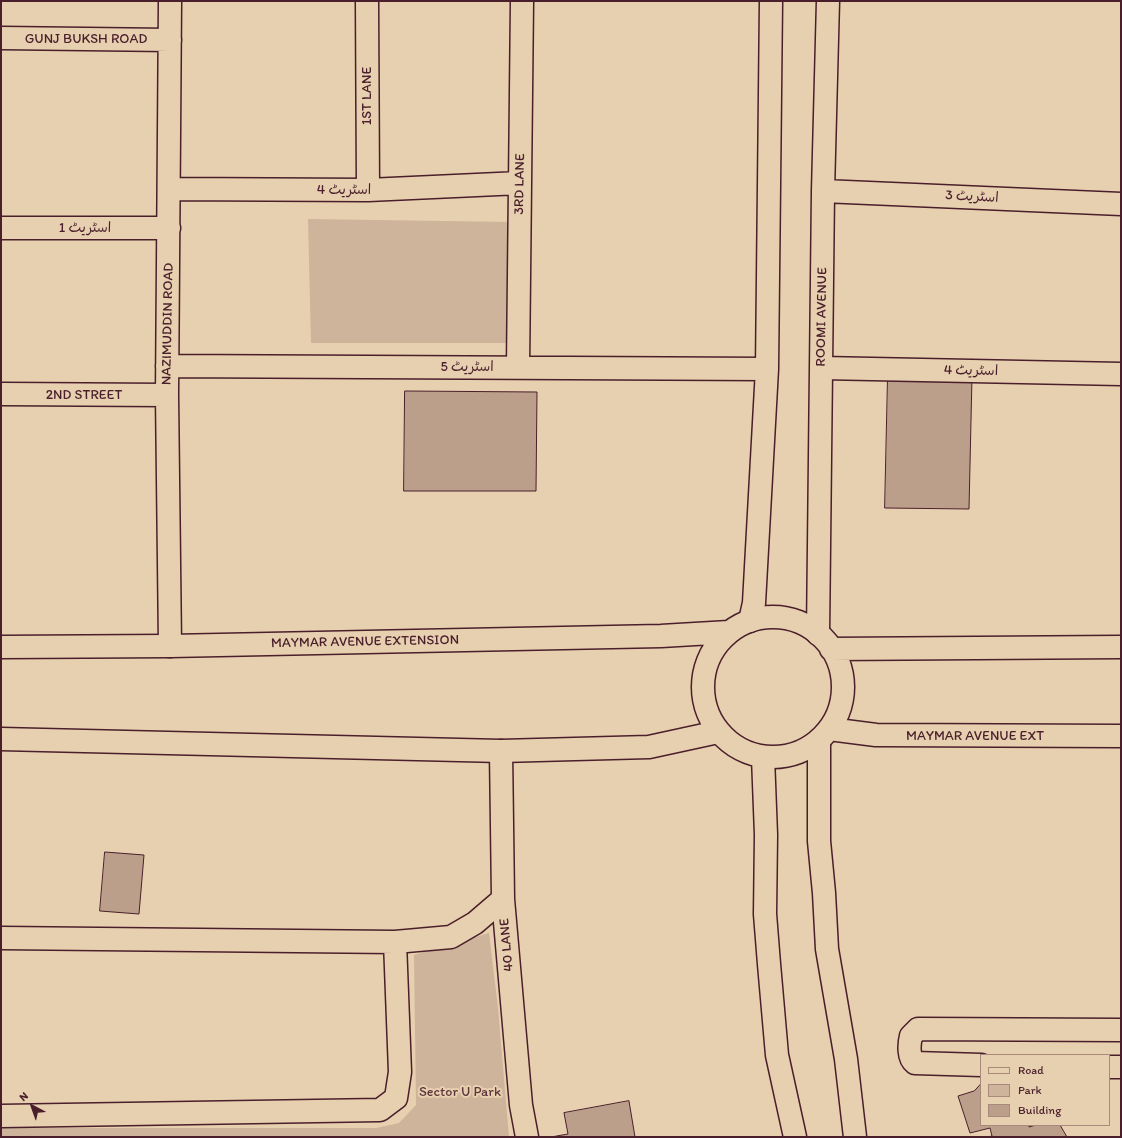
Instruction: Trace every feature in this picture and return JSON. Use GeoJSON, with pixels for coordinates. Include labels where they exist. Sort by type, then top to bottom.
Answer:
{"type":"FeatureCollection","features":[{"type":"Feature","properties":{"kind":"street","name":"NAZIMUDDIN ROAD"},"geometry":{"type":"LineString","coordinates":[[170,1],[167,366],[170,646]]}},
{"type":"Feature","properties":{"kind":"street","name":"1ST LANE"},"geometry":{"type":"LineString","coordinates":[[366,1],[368,190]]}},
{"type":"Feature","properties":{"kind":"street","name":"3RD LANE"},"geometry":{"type":"LineString","coordinates":[[518,367],[522,1]]}},
{"type":"Feature","properties":{"kind":"street"},"geometry":{"type":"LineString","coordinates":[[750,621],[754,604],[767,369],[771,1]]}},
{"type":"Feature","properties":{"kind":"street","name":"ROOMI AVENUE"},"geometry":{"type":"LineString","coordinates":[[825,641],[822,368],[823,190],[828,1]]}},
{"type":"Feature","properties":{"kind":"street","name":"GUNJ BUKSH ROAD"},"geometry":{"type":"LineString","coordinates":[[1,38],[170,40]]}},
{"type":"Feature","properties":{"kind":"street","name":"اسٹریٹ 4"},"geometry":{"type":"LineString","coordinates":[[169,189],[368,190],[520,184]]}},
{"type":"Feature","properties":{"kind":"street","name":"اسٹریٹ 3"},"geometry":{"type":"LineString","coordinates":[[823,190],[1121,204]]}},
{"type":"Feature","properties":{"kind":"street","name":"اسٹریٹ 1"},"geometry":{"type":"LineString","coordinates":[[1,228],[169,228]]}},
{"type":"Feature","properties":{"kind":"street","name":"اسٹریٹ 5"},"geometry":{"type":"LineString","coordinates":[[167,366],[767,369]]}},
{"type":"Feature","properties":{"kind":"street","name":"اسٹریٹ 4"},"geometry":{"type":"LineString","coordinates":[[822,368],[1121,374]]}},
{"type":"Feature","properties":{"kind":"street","name":"2ND STREET"},"geometry":{"type":"LineString","coordinates":[[1,394],[167,395]]}},
{"type":"Feature","properties":{"kind":"street"},"geometry":{"type":"LineString","coordinates":[[824,734],[793,755],[763,757],[738,749],[718,732],[705,708],[703,680],[711,654],[729,632],[750,621],[774,617],[797,621],[825,641],[842,675],[841,703],[824,734],[819,841],[827,949],[846,1059],[855,1137]]}},
{"type":"Feature","properties":{"kind":"street","name":"MAYMAR AVENUE EXTENSION"},"geometry":{"type":"LineString","coordinates":[[1,647],[170,646],[645,636],[729,632]]}},
{"type":"Feature","properties":{"kind":"street"},"geometry":{"type":"LineString","coordinates":[[825,641],[1121,647]]}},
{"type":"Feature","properties":{"kind":"street"},"geometry":{"type":"LineString","coordinates":[[1,739],[501,751],[649,747],[718,732]]}},
{"type":"Feature","properties":{"kind":"street","name":"MAYMAR AVENUE EXT"},"geometry":{"type":"LineString","coordinates":[[824,734],[1121,736]]}},
{"type":"Feature","properties":{"kind":"street","name":"40 LANE"},"geometry":{"type":"LineString","coordinates":[[501,751],[503,899],[521,1105],[527,1137]]}},
{"type":"Feature","properties":{"kind":"street"},"geometry":{"type":"LineString","coordinates":[[763,757],[766,835],[765,914],[769,964],[777,1055],[795,1137]]}},
{"type":"Feature","properties":{"kind":"street"},"geometry":{"type":"LineString","coordinates":[[1,938],[395,942],[451,937],[475,923],[503,899]]}},
{"type":"Feature","properties":{"kind":"street"},"geometry":{"type":"LineString","coordinates":[[1,1116],[380,1110],[396,1098],[400,1072],[395,942]]}},
{"type":"Feature","properties":{"kind":"street"},"geometry":{"type":"LineString","coordinates":[[980,1065],[915,1063],[912,1061],[910,1052],[911,1036],[918,1029],[1121,1030]]}},
{"type":"Feature","properties":{"kind":"street"},"geometry":{"type":"LineString","coordinates":[[1110,1066],[1121,1067]]}},
{"type":"Feature","properties":{"kind":"green space"},"geometry":{"type":"Polygon","coordinates":[[[308,219],[512,222],[514,343],[311,343],[308,219]]]}},
{"type":"Feature","properties":{"kind":"green space","name":"Sector U Park"},"geometry":{"type":"Polygon","coordinates":[[[489,933],[498,1008],[509,1137],[1,1137],[1,1128],[376,1128],[399,1123],[416,1105],[414,955],[489,933]]]}},
{"type":"Feature","properties":{"kind":"building"},"geometry":{"type":"Polygon","coordinates":[[[888,374],[972,376],[969,509],[885,508],[888,374]]]}},
{"type":"Feature","properties":{"kind":"building"},"geometry":{"type":"Polygon","coordinates":[[[405,391],[537,392],[536,491],[404,491],[405,391]]]}},
{"type":"Feature","properties":{"kind":"building"},"geometry":{"type":"Polygon","coordinates":[[[105,852],[144,855],[139,914],[100,911],[105,852]]]}},
{"type":"Feature","properties":{"kind":"building"},"geometry":{"type":"Polygon","coordinates":[[[980,1085],[980,1126],[1061,1126],[1067,1137],[988,1137],[992,1136],[990,1128],[970,1133],[958,1096],[974,1091],[980,1085]]]}},
{"type":"Feature","properties":{"kind":"building"},"geometry":{"type":"Polygon","coordinates":[[[629,1101],[635,1137],[551,1137],[568,1134],[564,1113],[629,1101]]]}}]}
